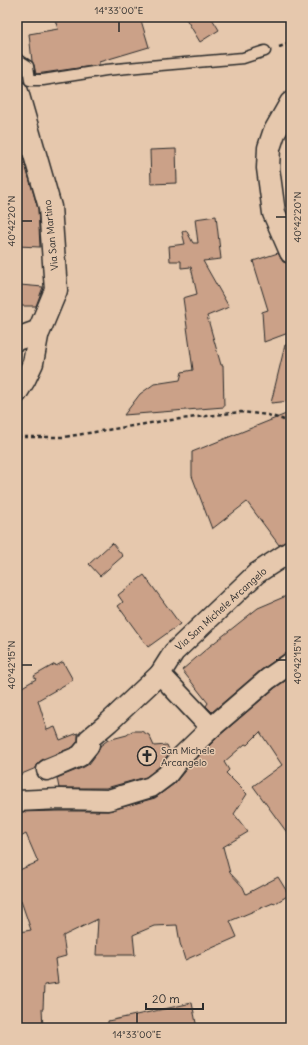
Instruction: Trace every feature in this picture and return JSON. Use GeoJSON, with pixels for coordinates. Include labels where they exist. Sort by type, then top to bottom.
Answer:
{"type":"FeatureCollection","features":[{"type":"Feature","properties":{"kind":"street","name":"Via San Martino"},"geometry":{"type":"LineString","coordinates":[[17,92],[50,207],[56,290],[39,331]]}},
{"type":"Feature","properties":{"kind":"street"},"geometry":{"type":"LineString","coordinates":[[291,103],[274,133],[269,148],[268,168],[274,213],[291,252]]}},
{"type":"Feature","properties":{"kind":"street"},"geometry":{"type":"LineString","coordinates":[[17,339],[39,331]]}},
{"type":"Feature","properties":{"kind":"street"},"geometry":{"type":"LineString","coordinates":[[17,393],[33,363],[39,331]]}},
{"type":"Feature","properties":{"kind":"street","name":"Via San Michele Arcangelo"},"geometry":{"type":"LineString","coordinates":[[47,770],[80,756],[89,746],[89,739],[160,674],[174,652],[257,573],[291,551]]}},
{"type":"Feature","properties":{"kind":"street"},"geometry":{"type":"LineString","coordinates":[[17,801],[60,799],[108,800],[151,787],[167,775],[180,758],[211,728],[268,680],[291,663]]}},
{"type":"Feature","properties":{"kind":"street"},"geometry":{"type":"LineString","coordinates":[[160,674],[211,728]]}},
{"type":"Feature","properties":{"kind":"lane"},"geometry":{"type":"LineString","coordinates":[[17,59],[28,66],[30,80],[42,80],[106,70],[243,58],[265,51]]}},
{"type":"Feature","properties":{"kind":"path"},"geometry":{"type":"LineString","coordinates":[[17,437],[64,437],[170,420],[241,412],[268,415],[291,422]]}},
{"type":"Feature","properties":{"kind":"building"},"geometry":{"type":"Polygon","coordinates":[[[54,17],[140,17],[149,47],[99,62],[99,65],[36,74],[32,61],[29,34],[58,29],[54,17]]]}},
{"type":"Feature","properties":{"kind":"building"},"geometry":{"type":"Polygon","coordinates":[[[185,17],[211,17],[219,30],[200,42],[185,17]]]}},
{"type":"Feature","properties":{"kind":"building"},"geometry":{"type":"Polygon","coordinates":[[[17,137],[38,209],[40,247],[17,246],[17,137]]]}},
{"type":"Feature","properties":{"kind":"building"},"geometry":{"type":"Polygon","coordinates":[[[176,149],[177,183],[151,184],[150,150],[176,149]]]}},
{"type":"Feature","properties":{"kind":"building"},"geometry":{"type":"Polygon","coordinates":[[[216,216],[221,259],[203,261],[229,307],[207,316],[221,365],[223,365],[224,407],[124,415],[140,394],[154,384],[180,380],[182,372],[193,370],[183,298],[197,294],[191,267],[181,268],[181,261],[170,261],[169,246],[185,244],[182,232],[186,230],[193,243],[198,243],[195,219],[216,216]]]}},
{"type":"Feature","properties":{"kind":"building"},"geometry":{"type":"Polygon","coordinates":[[[278,253],[283,262],[291,264],[291,332],[264,342],[262,312],[268,310],[253,261],[278,253]]]}},
{"type":"Feature","properties":{"kind":"building"},"geometry":{"type":"Polygon","coordinates":[[[20,285],[43,287],[36,306],[19,306],[20,285]]]}},
{"type":"Feature","properties":{"kind":"building"},"geometry":{"type":"Polygon","coordinates":[[[285,345],[291,345],[291,401],[271,403],[285,345]]]}},
{"type":"Feature","properties":{"kind":"building"},"geometry":{"type":"Polygon","coordinates":[[[291,412],[291,540],[279,545],[247,502],[212,529],[192,476],[192,452],[291,412]]]}},
{"type":"Feature","properties":{"kind":"building"},"geometry":{"type":"Polygon","coordinates":[[[112,543],[123,556],[100,576],[89,564],[112,543]]]}},
{"type":"Feature","properties":{"kind":"building"},"geometry":{"type":"Polygon","coordinates":[[[144,575],[180,624],[148,647],[118,606],[123,602],[118,595],[144,575]]]}},
{"type":"Feature","properties":{"kind":"building"},"geometry":{"type":"Polygon","coordinates":[[[291,594],[291,652],[284,654],[261,670],[212,712],[206,706],[208,703],[182,670],[258,608],[291,594]]]}},
{"type":"Feature","properties":{"kind":"building"},"geometry":{"type":"Polygon","coordinates":[[[63,662],[73,680],[38,700],[47,730],[55,727],[60,740],[78,733],[78,741],[73,747],[43,759],[38,763],[36,768],[17,776],[17,690],[36,679],[34,676],[55,664],[56,666],[63,662]]]}},
{"type":"Feature","properties":{"kind":"building"},"geometry":{"type":"Polygon","coordinates":[[[291,677],[291,838],[253,786],[282,765],[260,732],[247,745],[245,744],[224,762],[229,770],[226,773],[247,794],[234,814],[248,832],[223,847],[230,873],[243,887],[246,894],[278,877],[289,895],[274,904],[273,903],[230,921],[237,937],[185,960],[177,925],[154,926],[133,935],[135,955],[96,955],[98,919],[63,936],[66,956],[55,959],[58,983],[44,985],[42,1009],[43,1028],[17,1028],[17,949],[20,932],[31,930],[21,901],[17,901],[17,871],[38,862],[26,834],[17,839],[17,812],[108,811],[155,798],[174,784],[189,766],[219,736],[275,688],[291,677]]]}},
{"type":"Feature","properties":{"kind":"building"},"geometry":{"type":"Polygon","coordinates":[[[132,731],[141,731],[149,735],[154,746],[167,745],[170,752],[159,767],[146,777],[106,788],[59,788],[57,778],[89,764],[98,752],[100,746],[108,740],[127,735],[132,731]]]}},
{"type":"Feature","properties":{"kind":"building"},"geometry":{"type":"Polygon","coordinates":[[[192,1003],[197,1028],[108,1028],[108,1021],[192,1003]]]}},
{"type":"Feature","properties":{"kind":"place","name":"San Michele Arcangelo"},"geometry":{"type":"Point","coordinates":[147,756]}}]}
